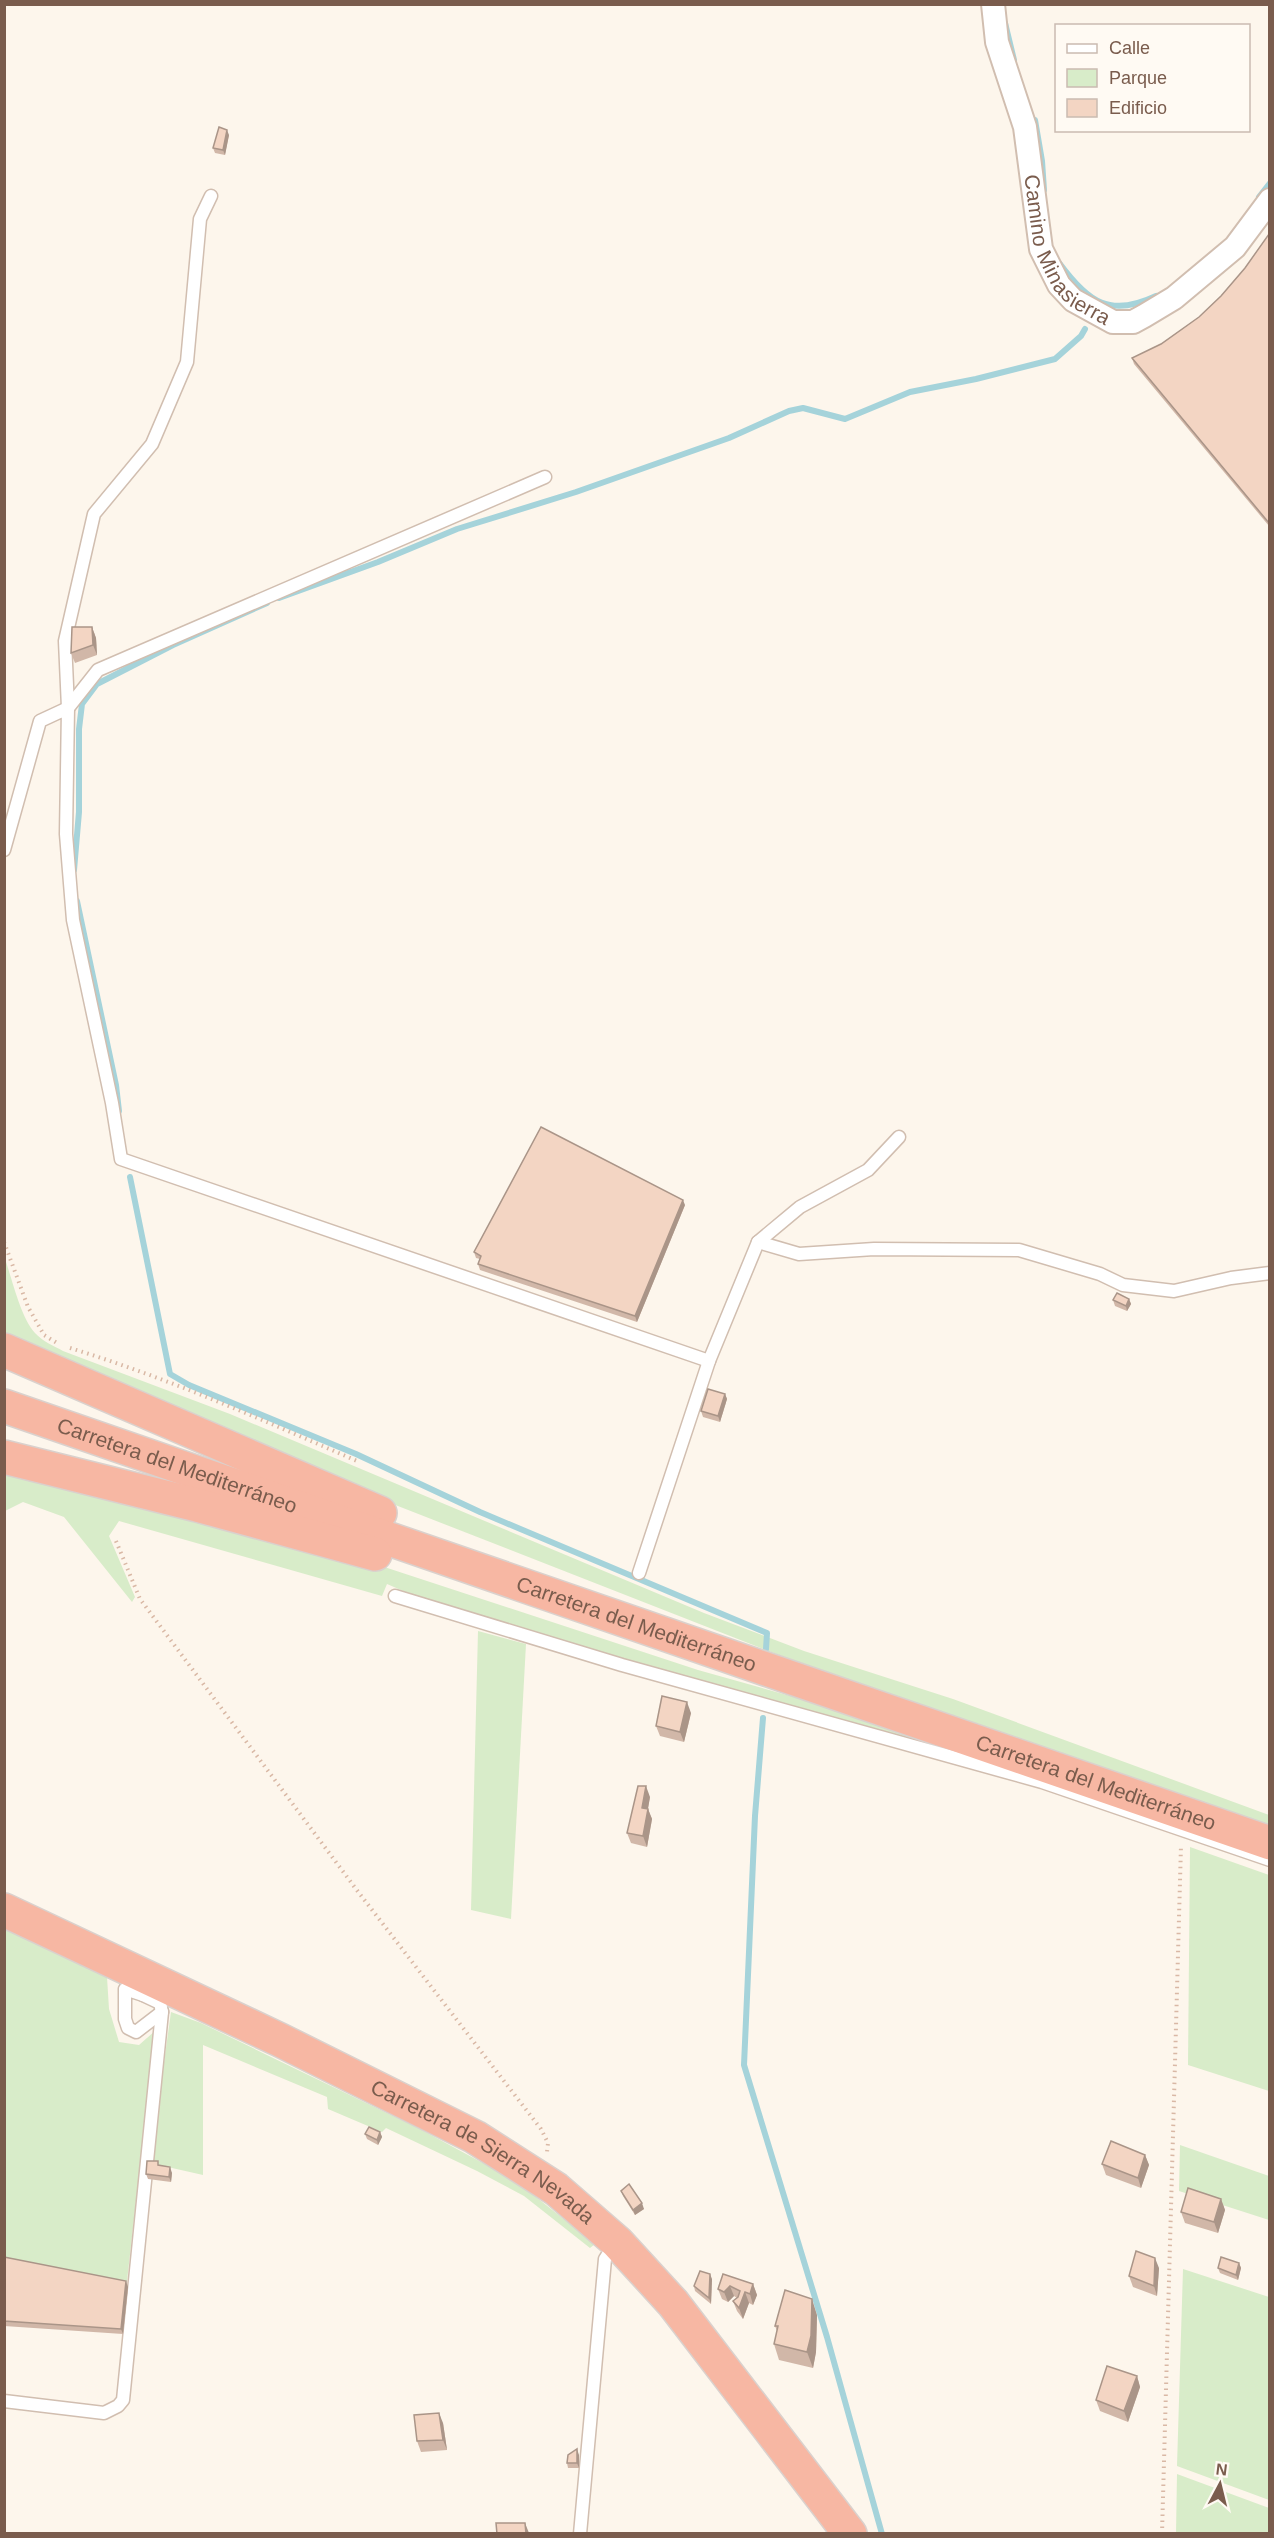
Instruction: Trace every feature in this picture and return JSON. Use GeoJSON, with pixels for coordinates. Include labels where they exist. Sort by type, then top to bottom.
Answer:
{"type":"FeatureCollection","features":[{"type":"Feature","properties":{"kind":"highway"},"geometry":{"type":"LineString","coordinates":[[4,1350],[402,1522],[578,1586],[654,1630]]}},
{"type":"Feature","properties":{"kind":"highway","name":"Carretera del Mediterráneo"},"geometry":{"type":"LineString","coordinates":[[4,1406],[1269,1843]]}},
{"type":"Feature","properties":{"kind":"highway"},"geometry":{"type":"LineString","coordinates":[[4,1457],[197,1505],[450,1576],[546,1592]]}},
{"type":"Feature","properties":{"kind":"highway","name":"Carretera de Sierra Nevada"},"geometry":{"type":"LineString","coordinates":[[4,1910],[146,1986],[475,2137],[556,2189],[616,2242],[673,2303],[850,2534]]}},
{"type":"Feature","properties":{"kind":"street","name":"Camino Minasierra"},"geometry":{"type":"LineString","coordinates":[[993,4],[997,42],[1025,127],[1041,249],[1059,285],[1073,300],[1113,322],[1133,322],[1174,298],[1235,247],[1269,200]]}},
{"type":"Feature","properties":{"kind":"lane"},"geometry":{"type":"LineString","coordinates":[[211,196],[200,219],[187,362],[153,444],[94,514],[65,641],[68,708],[66,834],[73,920],[112,1103],[121,1159],[709,1361]]}},
{"type":"Feature","properties":{"kind":"lane"},"geometry":{"type":"LineString","coordinates":[[4,850],[40,721],[68,708],[98,670],[545,477]]}},
{"type":"Feature","properties":{"kind":"lane"},"geometry":{"type":"LineString","coordinates":[[639,1573],[709,1361],[758,1242],[800,1207],[868,1170],[899,1137]]}},
{"type":"Feature","properties":{"kind":"lane"},"geometry":{"type":"LineString","coordinates":[[758,1242],[799,1254],[874,1249],[1019,1250],[1100,1274],[1123,1285],[1174,1291],[1231,1278],[1269,1273]]}},
{"type":"Feature","properties":{"kind":"lane"},"geometry":{"type":"LineString","coordinates":[[395,1596],[622,1665],[1014,1773],[1269,1860]]}},
{"type":"Feature","properties":{"kind":"lane"},"geometry":{"type":"LineString","coordinates":[[4,2402],[104,2413],[118,2406],[123,2400],[162,2012],[160,2003],[146,1986],[125,1989],[125,2019],[128,2028],[136,2032],[162,2012]]}},
{"type":"Feature","properties":{"kind":"lane"},"geometry":{"type":"LineString","coordinates":[[580,2534],[605,2259],[616,2242]]}},
{"type":"Feature","properties":{"kind":"path"},"geometry":{"type":"LineString","coordinates":[[4,1242],[28,1307],[44,1335],[61,1345],[102,1358],[232,1408],[357,1461]]}},
{"type":"Feature","properties":{"kind":"path"},"geometry":{"type":"LineString","coordinates":[[116,1541],[140,1599],[366,1902],[541,2128],[548,2143],[542,2180]]}},
{"type":"Feature","properties":{"kind":"path"},"geometry":{"type":"LineString","coordinates":[[1162,2534],[1181,1846],[1185,1833]]}},
{"type":"Feature","properties":{"kind":"green space"},"geometry":{"type":"Polygon","coordinates":[[[4,1256],[21,1307],[30,1326],[41,1338],[63,1351],[230,1414],[704,1613],[804,1651],[953,1699],[1269,1815],[1269,1825],[779,1655],[357,1490],[5,1340],[4,1256]]]}},
{"type":"Feature","properties":{"kind":"green space"},"geometry":{"type":"Polygon","coordinates":[[[5,1469],[363,1560],[698,1670],[815,1703],[999,1765],[652,1668],[431,1603],[387,1584],[382,1596],[119,1521],[109,1536],[135,1597],[132,1602],[64,1517],[23,1502],[5,1511],[5,1469]]]}},
{"type":"Feature","properties":{"kind":"green space"},"geometry":{"type":"Polygon","coordinates":[[[478,1631],[526,1644],[511,1919],[471,1910],[478,1631]]]}},
{"type":"Feature","properties":{"kind":"green space"},"geometry":{"type":"Polygon","coordinates":[[[1190,1847],[1269,1875],[1269,2091],[1188,2065],[1190,1847]]]}},
{"type":"Feature","properties":{"kind":"green space"},"geometry":{"type":"Polygon","coordinates":[[[4,1928],[107,1977],[109,2009],[119,2042],[139,2045],[155,2031],[127,2281],[5,2258],[4,1928]]]}},
{"type":"Feature","properties":{"kind":"green space"},"geometry":{"type":"Polygon","coordinates":[[[171,2012],[201,2023],[418,2128],[494,2169],[531,2193],[595,2244],[590,2248],[524,2196],[477,2171],[386,2128],[382,2132],[328,2109],[327,2097],[203,2045],[203,2175],[150,2163],[171,2012]]]}},
{"type":"Feature","properties":{"kind":"green space"},"geometry":{"type":"Polygon","coordinates":[[[1180,2145],[1269,2176],[1269,2220],[1179,2191],[1180,2145]]]}},
{"type":"Feature","properties":{"kind":"green space"},"geometry":{"type":"Polygon","coordinates":[[[1183,2269],[1269,2297],[1269,2500],[1177,2466],[1183,2269]]]}},
{"type":"Feature","properties":{"kind":"green space"},"geometry":{"type":"Polygon","coordinates":[[[1177,2474],[1269,2508],[1269,2533],[1176,2533],[1177,2474]]]}},
{"type":"Feature","properties":{"kind":"building"},"geometry":{"type":"Polygon","coordinates":[[[219,127],[227,130],[223,150],[213,148],[219,127]]]}},
{"type":"Feature","properties":{"kind":"building"},"geometry":{"type":"Polygon","coordinates":[[[1269,234],[1269,523],[1132,358],[1161,344],[1199,317],[1245,268],[1269,234]]]}},
{"type":"Feature","properties":{"kind":"building"},"geometry":{"type":"Polygon","coordinates":[[[72,627],[92,627],[93,645],[71,653],[72,627]]]}},
{"type":"Feature","properties":{"kind":"building"},"geometry":{"type":"Polygon","coordinates":[[[541,1127],[683,1200],[635,1316],[478,1264],[481,1256],[474,1252],[541,1127]]]}},
{"type":"Feature","properties":{"kind":"building"},"geometry":{"type":"Polygon","coordinates":[[[1117,1293],[1129,1299],[1126,1306],[1113,1300],[1117,1293]]]}},
{"type":"Feature","properties":{"kind":"building"},"geometry":{"type":"Polygon","coordinates":[[[708,1389],[725,1394],[718,1416],[701,1411],[708,1389]]]}},
{"type":"Feature","properties":{"kind":"building"},"geometry":{"type":"Polygon","coordinates":[[[662,1696],[687,1702],[680,1732],[656,1726],[662,1696]]]}},
{"type":"Feature","properties":{"kind":"building"},"geometry":{"type":"Polygon","coordinates":[[[638,1786],[646,1786],[642,1808],[648,1809],[643,1836],[627,1833],[638,1786]]]}},
{"type":"Feature","properties":{"kind":"building"},"geometry":{"type":"Polygon","coordinates":[[[369,2127],[380,2132],[377,2140],[365,2134],[369,2127]]]}},
{"type":"Feature","properties":{"kind":"building"},"geometry":{"type":"Polygon","coordinates":[[[1111,2141],[1145,2155],[1138,2178],[1102,2164],[1111,2141]]]}},
{"type":"Feature","properties":{"kind":"building"},"geometry":{"type":"Polygon","coordinates":[[[147,2161],[158,2161],[158,2165],[170,2167],[169,2177],[146,2174],[147,2161]]]}},
{"type":"Feature","properties":{"kind":"building"},"geometry":{"type":"Polygon","coordinates":[[[629,2184],[642,2203],[633,2210],[621,2191],[629,2184]]]}},
{"type":"Feature","properties":{"kind":"building"},"geometry":{"type":"Polygon","coordinates":[[[1188,2188],[1221,2199],[1214,2222],[1181,2212],[1188,2188]]]}},
{"type":"Feature","properties":{"kind":"building"},"geometry":{"type":"Polygon","coordinates":[[[1136,2251],[1155,2258],[1154,2286],[1129,2276],[1136,2251]]]}},
{"type":"Feature","properties":{"kind":"building"},"geometry":{"type":"Polygon","coordinates":[[[4,2257],[126,2281],[121,2329],[4,2321],[4,2257]]]}},
{"type":"Feature","properties":{"kind":"building"},"geometry":{"type":"Polygon","coordinates":[[[1221,2257],[1239,2263],[1236,2275],[1218,2268],[1221,2257]]]}},
{"type":"Feature","properties":{"kind":"building"},"geometry":{"type":"Polygon","coordinates":[[[700,2271],[710,2274],[709,2298],[694,2286],[700,2271]]]}},
{"type":"Feature","properties":{"kind":"building"},"geometry":{"type":"Polygon","coordinates":[[[723,2274],[753,2284],[750,2294],[745,2292],[739,2308],[733,2301],[738,2297],[740,2291],[730,2286],[724,2292],[718,2289],[723,2274]]]}},
{"type":"Feature","properties":{"kind":"building"},"geometry":{"type":"Polygon","coordinates":[[[785,2290],[812,2299],[811,2336],[807,2352],[774,2344],[778,2326],[775,2326],[785,2290]]]}},
{"type":"Feature","properties":{"kind":"building"},"geometry":{"type":"Polygon","coordinates":[[[1107,2366],[1137,2376],[1124,2411],[1096,2400],[1107,2366]]]}},
{"type":"Feature","properties":{"kind":"building"},"geometry":{"type":"Polygon","coordinates":[[[439,2413],[443,2440],[417,2441],[414,2415],[439,2413]]]}},
{"type":"Feature","properties":{"kind":"building"},"geometry":{"type":"Polygon","coordinates":[[[577,2449],[577,2463],[567,2463],[568,2455],[577,2449]]]}},
{"type":"Feature","properties":{"kind":"building"},"geometry":{"type":"Polygon","coordinates":[[[496,2523],[525,2523],[526,2534],[497,2534],[496,2523]]]}},
{"type":"Feature","properties":{"kind":"waterway"},"geometry":{"type":"LineString","coordinates":[[1005,23],[1014,60]]}},
{"type":"Feature","properties":{"kind":"waterway"},"geometry":{"type":"LineString","coordinates":[[1035,120],[1044,190]]}},
{"type":"Feature","properties":{"kind":"waterway"},"geometry":{"type":"LineString","coordinates":[[1259,197],[1270,183]]}},
{"type":"Feature","properties":{"kind":"waterway"},"geometry":{"type":"LineString","coordinates":[[1060,264],[1080,288],[1101,302],[1113,306],[1126,306],[1156,296]]}},
{"type":"Feature","properties":{"kind":"waterway"},"geometry":{"type":"LineString","coordinates":[[279,598],[378,562],[457,529],[576,492],[729,438],[789,411],[803,408],[845,419],[910,392],[976,379],[1055,359],[1081,336],[1085,329]]}},
{"type":"Feature","properties":{"kind":"waterway"},"geometry":{"type":"LineString","coordinates":[[74,870],[79,812],[79,729],[82,704],[97,684],[173,645],[267,603]]}},
{"type":"Feature","properties":{"kind":"waterway"},"geometry":{"type":"LineString","coordinates":[[77,901],[116,1085],[119,1111]]}},
{"type":"Feature","properties":{"kind":"waterway"},"geometry":{"type":"LineString","coordinates":[[130,1177],[170,1374],[189,1385],[356,1454],[480,1512],[767,1633],[766,1649]]}},
{"type":"Feature","properties":{"kind":"waterway"},"geometry":{"type":"LineString","coordinates":[[763,1718],[755,1816],[744,2065],[827,2337],[882,2534]]}}]}
